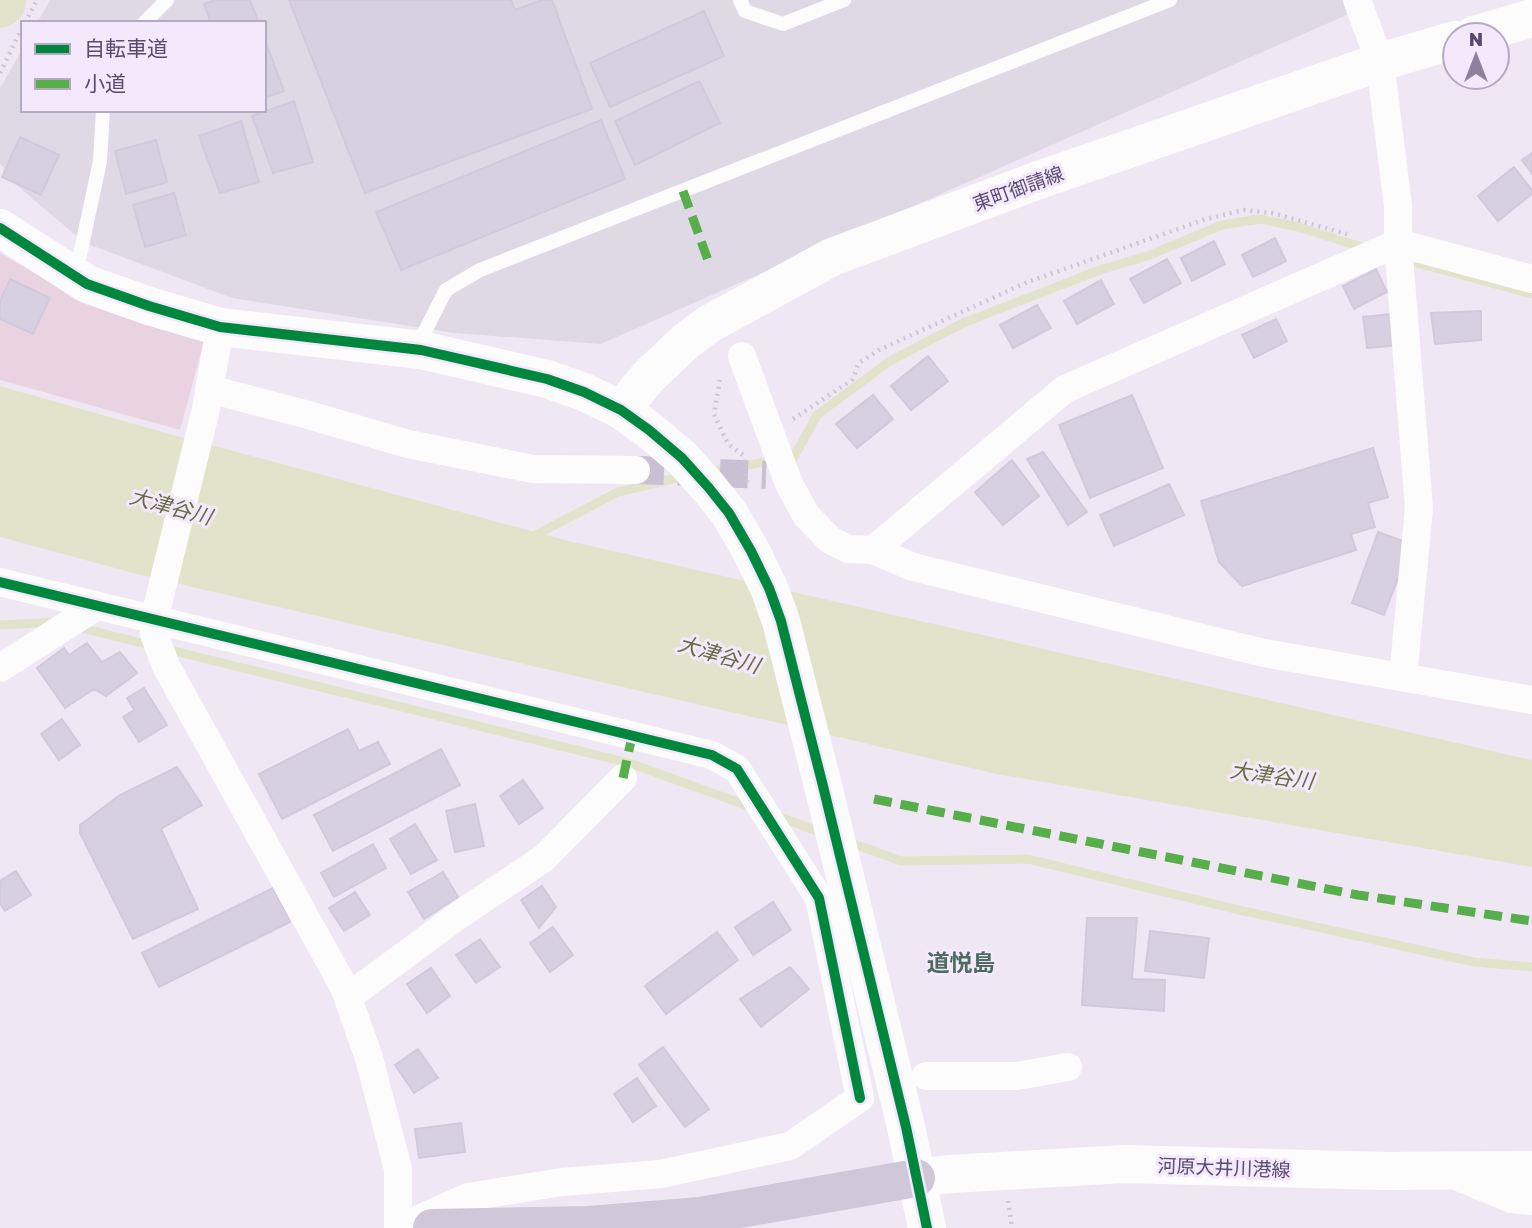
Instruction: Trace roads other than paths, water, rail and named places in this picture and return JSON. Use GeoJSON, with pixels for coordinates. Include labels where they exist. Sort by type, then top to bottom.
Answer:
{"type":"FeatureCollection","features":[{"type":"Feature","properties":{"kind":"main road"},"geometry":{"type":"LineString","coordinates":[[432,1228],[589,1224],[700,1216],[916,1178]]}},
{"type":"Feature","properties":{"kind":"street"},"geometry":{"type":"LineString","coordinates":[[1357,0],[1380,62],[1398,206],[1398,243],[1419,508],[1403,677]]}},
{"type":"Feature","properties":{"kind":"street"},"geometry":{"type":"LineString","coordinates":[[1511,24],[1532,18]]}},
{"type":"Feature","properties":{"kind":"street","name":"東町御請線"},"geometry":{"type":"LineString","coordinates":[[621,410],[648,377],[686,341],[709,324],[832,257],[1036,181],[1380,62],[1441,44]]}},
{"type":"Feature","properties":{"kind":"street"},"geometry":{"type":"LineString","coordinates":[[0,228],[87,284],[220,327],[421,350],[547,379],[584,392],[621,410],[682,458],[729,513],[769,588],[787,643],[820,771],[927,1228]]}},
{"type":"Feature","properties":{"kind":"street"},"geometry":{"type":"LineString","coordinates":[[873,550],[1065,389],[1398,243],[1532,279]]}},
{"type":"Feature","properties":{"kind":"street"},"geometry":{"type":"LineString","coordinates":[[0,582],[154,620],[712,755],[737,769],[820,898],[860,1098],[790,1146],[661,1174],[562,1182],[468,1196],[398,1228],[398,1170],[369,1058],[348,997],[166,666],[154,634],[154,620],[207,399],[220,327]]}},
{"type":"Feature","properties":{"kind":"street"},"geometry":{"type":"LineString","coordinates":[[743,356],[772,432],[777,476],[830,540],[848,549],[873,550],[913,567],[1264,653],[1532,700]]}},
{"type":"Feature","properties":{"kind":"street"},"geometry":{"type":"LineString","coordinates":[[207,399],[305,414],[408,444],[533,469],[636,470]]}},
{"type":"Feature","properties":{"kind":"street"},"geometry":{"type":"LineString","coordinates":[[0,668],[97,606]]}},
{"type":"Feature","properties":{"kind":"street"},"geometry":{"type":"LineString","coordinates":[[348,997],[459,915],[544,858],[623,778]]}},
{"type":"Feature","properties":{"kind":"street"},"geometry":{"type":"LineString","coordinates":[[926,1076],[1017,1076],[1069,1067]]}},
{"type":"Feature","properties":{"kind":"street","name":"河原大井川港線"},"geometry":{"type":"LineString","coordinates":[[916,1178],[1124,1164],[1253,1169],[1532,1170]]}},
{"type":"Feature","properties":{"kind":"street"},"geometry":{"type":"LineString","coordinates":[[1444,1170],[1511,1199],[1532,1201]]}},
{"type":"Feature","properties":{"kind":"lane"},"geometry":{"type":"LineString","coordinates":[[146,21],[167,0]]}},
{"type":"Feature","properties":{"kind":"lane"},"geometry":{"type":"LineString","coordinates":[[740,0],[745,11],[783,24],[844,0]]}},
{"type":"Feature","properties":{"kind":"lane"},"geometry":{"type":"LineString","coordinates":[[425,331],[446,290],[480,270],[1170,0]]}},
{"type":"Feature","properties":{"kind":"lane"},"geometry":{"type":"LineString","coordinates":[[69,272],[80,256],[100,161],[103,112]]}},
{"type":"Feature","properties":{"kind":"water","name":"大津谷川"},"geometry":{"type":"Polygon","coordinates":[[[0,386],[569,541],[1532,760],[1532,867],[997,774],[137,574],[0,537],[0,386]]]}},
{"type":"Feature","properties":{"kind":"waterway"},"geometry":{"type":"LineString","coordinates":[[709,472],[794,457],[817,415],[890,361],[963,323],[1100,270],[1150,255],[1222,225],[1260,219],[1298,227],[1368,249]]}},
{"type":"Feature","properties":{"kind":"waterway"},"geometry":{"type":"LineString","coordinates":[[1402,259],[1532,294]]}},
{"type":"Feature","properties":{"kind":"waterway"},"geometry":{"type":"LineString","coordinates":[[530,538],[618,492],[685,476]]}},
{"type":"Feature","properties":{"kind":"waterway"},"geometry":{"type":"LineString","coordinates":[[0,625],[57,622]]}},
{"type":"Feature","properties":{"kind":"waterway"},"geometry":{"type":"LineString","coordinates":[[78,627],[153,646]]}},
{"type":"Feature","properties":{"kind":"waterway"},"geometry":{"type":"LineString","coordinates":[[166,649],[629,763],[754,808]]}},
{"type":"Feature","properties":{"kind":"waterway"},"geometry":{"type":"LineString","coordinates":[[777,816],[823,833]]}},
{"type":"Feature","properties":{"kind":"waterway"},"geometry":{"type":"LineString","coordinates":[[846,841],[901,861],[1028,859],[1474,962],[1532,967]]}},
{"type":"Feature","properties":{"kind":"tunnel"},"geometry":{"type":"LineString","coordinates":[[636,470],[766,475]]}},
{"type":"Feature","properties":{"kind":"district","name":"道悦島"},"geometry":{"type":"Point","coordinates":[961,962]}}]}
